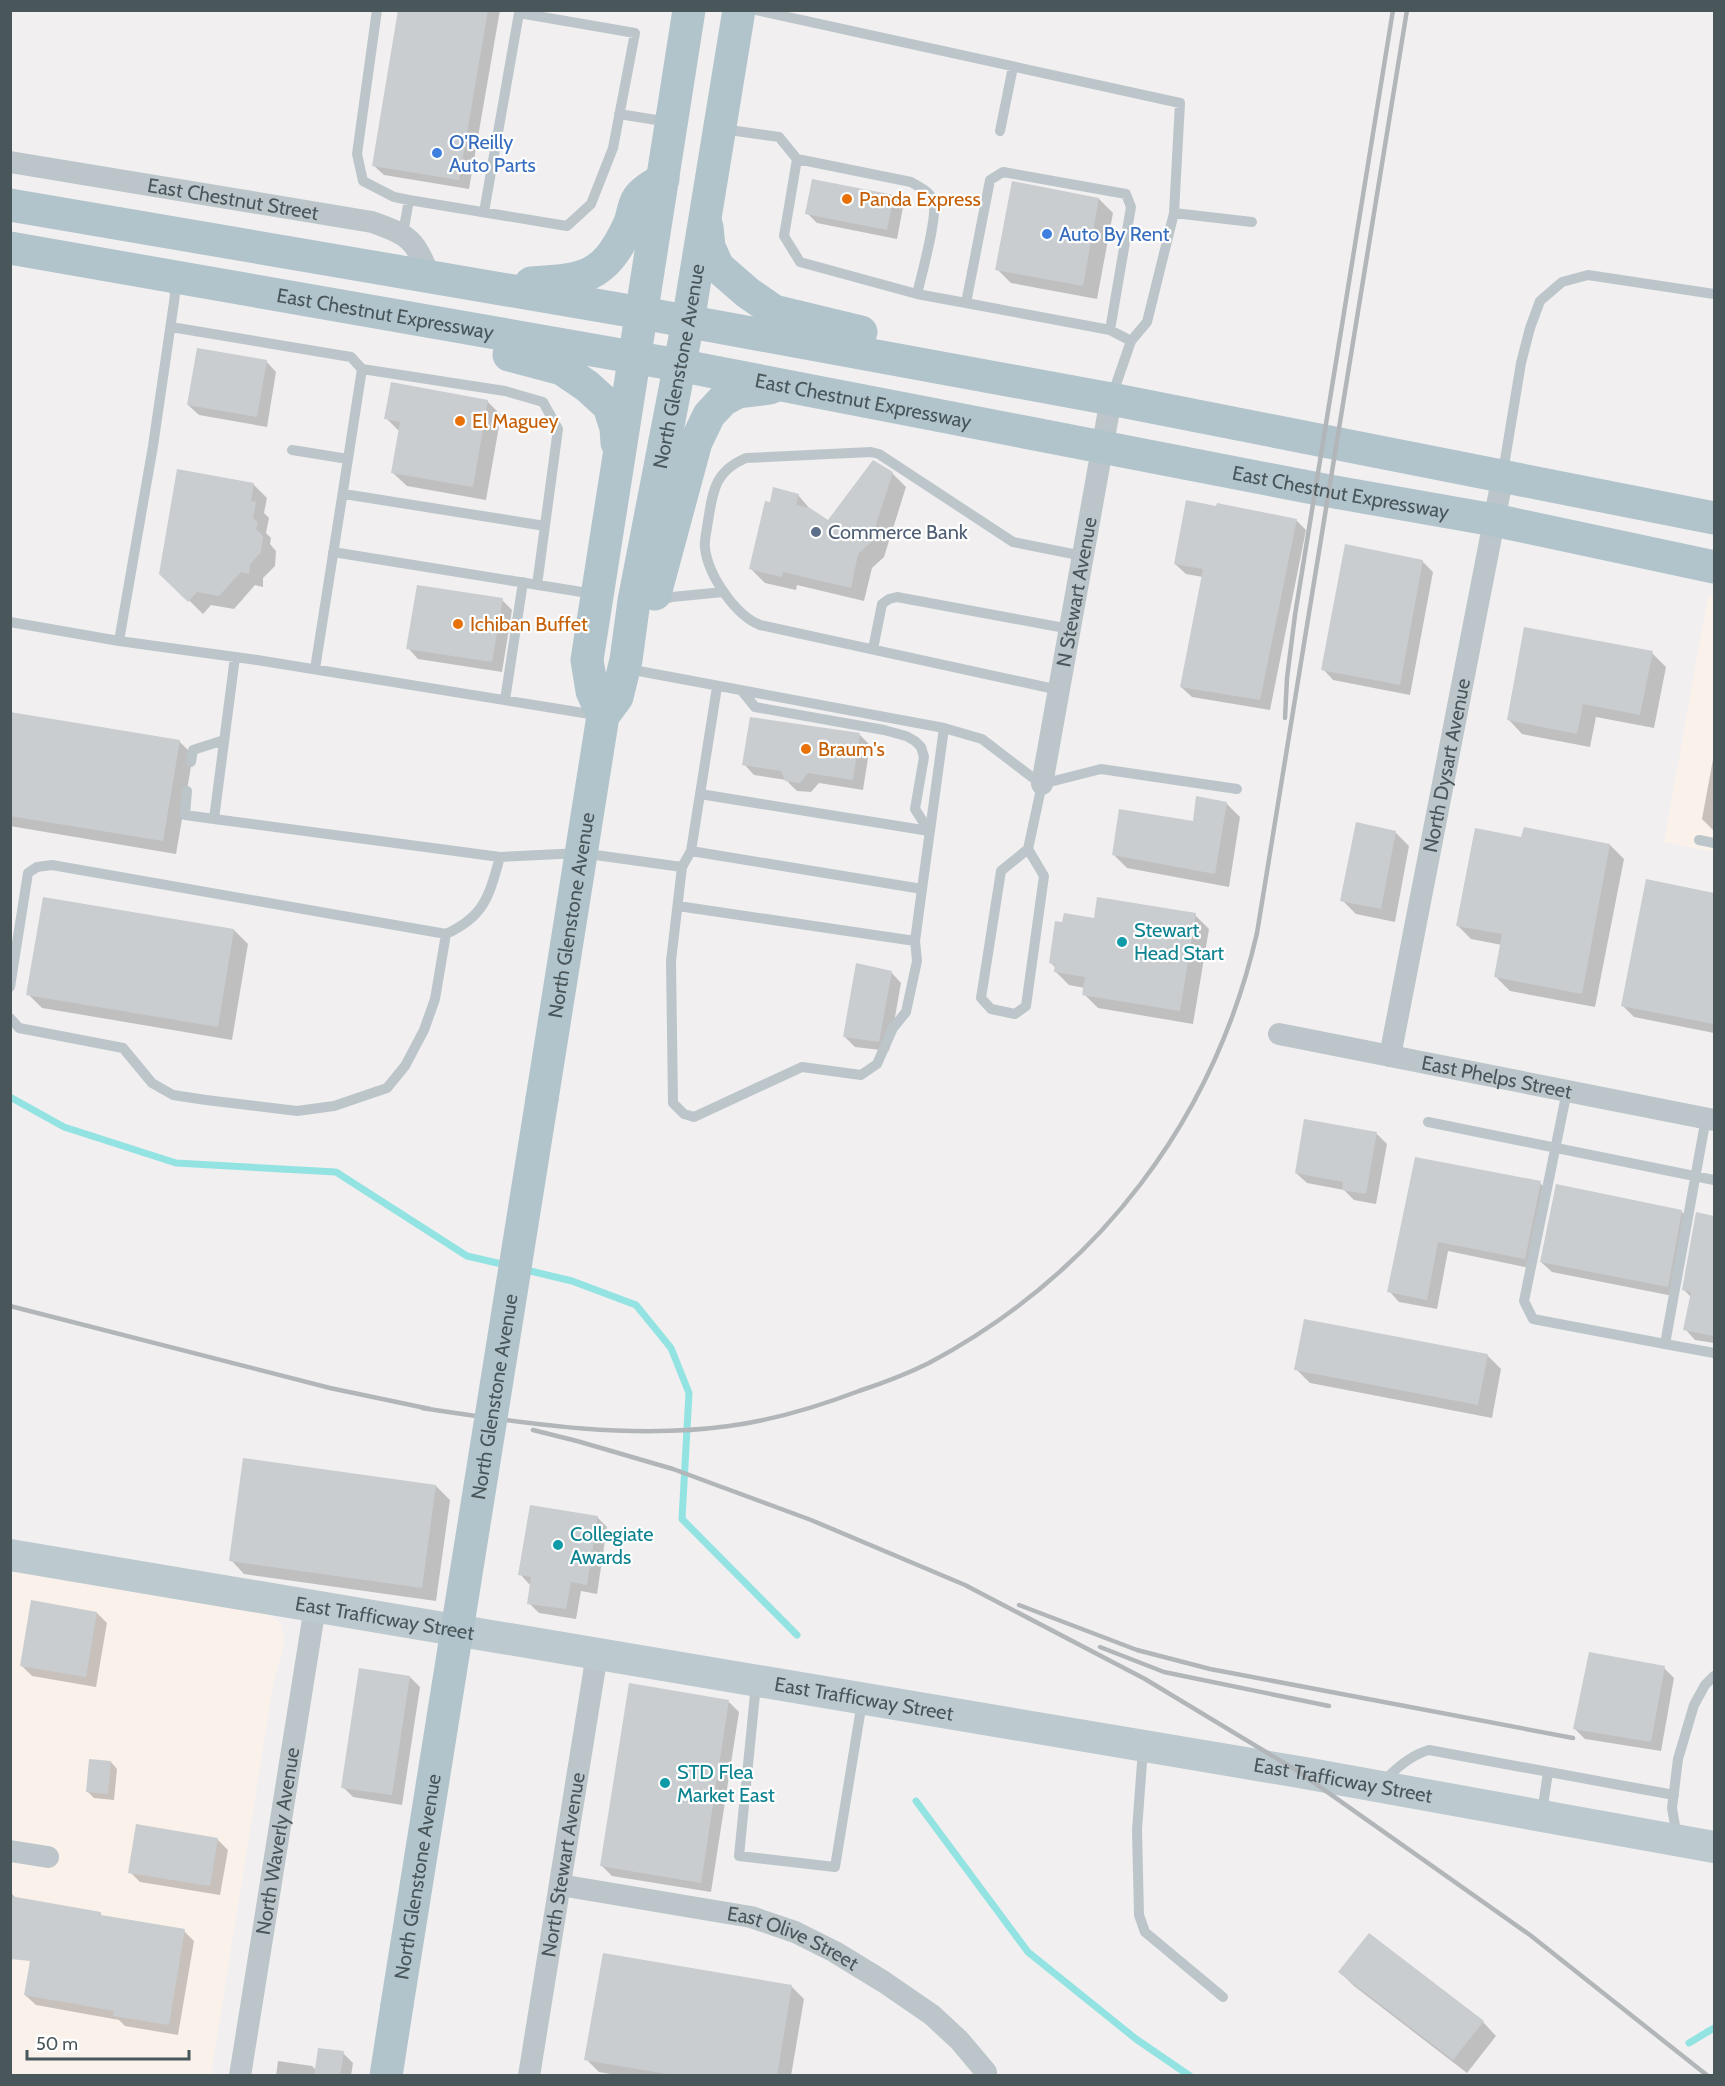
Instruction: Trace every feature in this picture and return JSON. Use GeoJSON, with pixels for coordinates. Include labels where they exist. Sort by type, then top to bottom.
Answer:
{"type":"FeatureCollection","features":[{"type":"Feature","properties":{"kind":"main road","name":"North Glenstone Avenue"},"geometry":{"type":"LineString","coordinates":[[603,716],[592,691],[587,660],[689,10]]}},
{"type":"Feature","properties":{"kind":"main road","name":"North Glenstone Avenue"},"geometry":{"type":"LineString","coordinates":[[386,2076],[603,716],[617,697],[644,602],[678,365],[706,213],[738,10]]}},
{"type":"Feature","properties":{"kind":"main road"},"geometry":{"type":"LineString","coordinates":[[478,285],[559,281],[585,277],[604,264],[617,249],[630,223],[639,196],[663,179]]}},
{"type":"Feature","properties":{"kind":"main road"},"geometry":{"type":"LineString","coordinates":[[10,205],[642,313],[1111,399],[1714,518]]}},
{"type":"Feature","properties":{"kind":"main road"},"geometry":{"type":"LineString","coordinates":[[706,213],[709,247],[718,267],[774,311],[1065,378],[1111,399]]}},
{"type":"Feature","properties":{"kind":"main road","name":"East Chestnut Expressway"},"geometry":{"type":"LineString","coordinates":[[10,248],[678,365],[1494,520],[1714,567]]}},
{"type":"Feature","properties":{"kind":"main road"},"geometry":{"type":"LineString","coordinates":[[167,276],[228,303],[523,357],[562,369],[587,386],[609,406],[616,428],[618,465]]}},
{"type":"Feature","properties":{"kind":"main road"},"geometry":{"type":"LineString","coordinates":[[644,602],[696,441],[709,415],[723,400],[738,392],[787,386]]}},
{"type":"Feature","properties":{"kind":"main road","name":"East Trafficway Street"},"geometry":{"type":"LineString","coordinates":[[10,1555],[1379,1786],[1714,1847]]}},
{"type":"Feature","properties":{"kind":"street","name":"East Chestnut Street"},"geometry":{"type":"LineString","coordinates":[[10,162],[372,222],[403,233]]}},
{"type":"Feature","properties":{"kind":"street"},"geometry":{"type":"LineString","coordinates":[[403,233],[419,251],[430,277]]}},
{"type":"Feature","properties":{"kind":"street","name":"N Stewart Avenue"},"geometry":{"type":"LineString","coordinates":[[1042,784],[1111,399]]}},
{"type":"Feature","properties":{"kind":"street","name":"North Dysart Avenue"},"geometry":{"type":"LineString","coordinates":[[1390,1056],[1503,475]]}},
{"type":"Feature","properties":{"kind":"street","name":"East Phelps Street"},"geometry":{"type":"LineString","coordinates":[[1280,1035],[1710,1119]]}},
{"type":"Feature","properties":{"kind":"street","name":"North Waverly Avenue"},"geometry":{"type":"LineString","coordinates":[[240,2076],[315,1607]]}},
{"type":"Feature","properties":{"kind":"street","name":"North Stewart Avenue"},"geometry":{"type":"LineString","coordinates":[[529,2076],[597,1654]]}},
{"type":"Feature","properties":{"kind":"street"},"geometry":{"type":"LineString","coordinates":[[10,1851],[48,1857]]}},
{"type":"Feature","properties":{"kind":"street","name":"East Olive Street"},"geometry":{"type":"LineString","coordinates":[[560,1885],[751,1917],[795,1932],[835,1952],[932,2015],[959,2040],[986,2072]]}},
{"type":"Feature","properties":{"kind":"lane"},"geometry":{"type":"LineString","coordinates":[[377,10],[357,154],[363,181],[394,197],[567,226],[591,204],[613,148],[635,33],[551,14],[519,13],[484,212]]}},
{"type":"Feature","properties":{"kind":"lane"},"geometry":{"type":"LineString","coordinates":[[756,10],[1180,103],[1174,213],[1147,322],[1131,340],[1111,399]]}},
{"type":"Feature","properties":{"kind":"lane"},"geometry":{"type":"LineString","coordinates":[[1000,131],[1013,67]]}},
{"type":"Feature","properties":{"kind":"lane"},"geometry":{"type":"LineString","coordinates":[[619,114],[671,122]]}},
{"type":"Feature","properties":{"kind":"lane"},"geometry":{"type":"LineString","coordinates":[[720,129],[778,137],[797,159],[911,182],[925,190],[934,201],[934,216],[917,294]]}},
{"type":"Feature","properties":{"kind":"lane"},"geometry":{"type":"LineString","coordinates":[[797,159],[784,236],[800,262],[917,294],[1110,330],[1131,340]]}},
{"type":"Feature","properties":{"kind":"lane"},"geometry":{"type":"LineString","coordinates":[[966,303],[990,180],[1003,172],[1126,194],[1131,207],[1110,330]]}},
{"type":"Feature","properties":{"kind":"lane"},"geometry":{"type":"LineString","coordinates":[[403,233],[409,200]]}},
{"type":"Feature","properties":{"kind":"lane"},"geometry":{"type":"LineString","coordinates":[[1174,213],[1252,222]]}},
{"type":"Feature","properties":{"kind":"lane"},"geometry":{"type":"LineString","coordinates":[[1503,475],[1521,363],[1540,301],[1563,282],[1588,275],[1714,294]]}},
{"type":"Feature","properties":{"kind":"lane"},"geometry":{"type":"LineString","coordinates":[[119,641],[171,327],[175,294],[173,284],[167,276]]}},
{"type":"Feature","properties":{"kind":"lane"},"geometry":{"type":"LineString","coordinates":[[171,327],[351,357],[362,369],[505,391],[543,402],[558,429],[537,585]]}},
{"type":"Feature","properties":{"kind":"lane"},"geometry":{"type":"LineString","coordinates":[[315,669],[362,369]]}},
{"type":"Feature","properties":{"kind":"lane"},"geometry":{"type":"LineString","coordinates":[[292,450],[348,459]]}},
{"type":"Feature","properties":{"kind":"lane"},"geometry":{"type":"LineString","coordinates":[[1059,690],[748,620],[719,586],[707,560],[704,546],[712,497],[717,482],[725,471],[732,464],[746,458],[861,452],[879,454],[1013,542],[1083,556]]}},
{"type":"Feature","properties":{"kind":"lane"},"geometry":{"type":"LineString","coordinates":[[344,494],[545,525]]}},
{"type":"Feature","properties":{"kind":"lane"},"geometry":{"type":"LineString","coordinates":[[333,552],[598,594]]}},
{"type":"Feature","properties":{"kind":"lane"},"geometry":{"type":"LineString","coordinates":[[505,700],[523,582]]}},
{"type":"Feature","properties":{"kind":"lane"},"geometry":{"type":"LineString","coordinates":[[644,602],[723,591]]}},
{"type":"Feature","properties":{"kind":"lane"},"geometry":{"type":"LineString","coordinates":[[873,649],[882,604],[897,597],[1070,629]]}},
{"type":"Feature","properties":{"kind":"lane"},"geometry":{"type":"LineString","coordinates":[[10,622],[603,716]]}},
{"type":"Feature","properties":{"kind":"lane"},"geometry":{"type":"LineString","coordinates":[[214,819],[235,657]]}},
{"type":"Feature","properties":{"kind":"lane"},"geometry":{"type":"LineString","coordinates":[[625,664],[717,687],[944,728],[982,738],[1042,784]]}},
{"type":"Feature","properties":{"kind":"lane"},"geometry":{"type":"LineString","coordinates":[[717,687],[691,851],[682,867],[671,961],[673,1103],[684,1114],[694,1117],[802,1067],[861,1075],[877,1064],[893,1028],[906,1012],[917,961],[915,941],[944,728]]}},
{"type":"Feature","properties":{"kind":"lane"},"geometry":{"type":"LineString","coordinates":[[742,691],[755,707],[884,730],[915,741],[921,747],[924,757],[915,808],[929,831]]}},
{"type":"Feature","properties":{"kind":"lane"},"geometry":{"type":"LineString","coordinates":[[191,762],[194,750],[224,740]]}},
{"type":"Feature","properties":{"kind":"lane"},"geometry":{"type":"LineString","coordinates":[[1042,784],[1101,769],[1237,789]]}},
{"type":"Feature","properties":{"kind":"lane"},"geometry":{"type":"LineString","coordinates":[[1028,849],[1044,876],[1026,1006],[1015,1014],[991,1009],[981,998],[1001,871],[1028,849],[1042,784]]}},
{"type":"Feature","properties":{"kind":"lane"},"geometry":{"type":"LineString","coordinates":[[188,791],[185,815],[500,857],[581,853],[682,867]]}},
{"type":"Feature","properties":{"kind":"lane"},"geometry":{"type":"LineString","coordinates":[[700,794],[929,831]]}},
{"type":"Feature","properties":{"kind":"lane"},"geometry":{"type":"LineString","coordinates":[[1699,840],[1714,843]]}},
{"type":"Feature","properties":{"kind":"lane"},"geometry":{"type":"LineString","coordinates":[[691,851],[922,889]]}},
{"type":"Feature","properties":{"kind":"lane"},"geometry":{"type":"LineString","coordinates":[[10,987],[28,873],[37,867],[52,865],[446,934],[461,927],[480,911],[490,890],[500,857]]}},
{"type":"Feature","properties":{"kind":"lane"},"geometry":{"type":"LineString","coordinates":[[678,906],[915,941]]}},
{"type":"Feature","properties":{"kind":"lane"},"geometry":{"type":"LineString","coordinates":[[10,1018],[19,1028],[123,1047],[152,1083],[173,1095],[297,1111],[334,1106],[387,1088],[405,1066],[424,1030],[435,999],[446,934]]}},
{"type":"Feature","properties":{"kind":"lane"},"geometry":{"type":"LineString","coordinates":[[1567,1091],[1524,1300],[1533,1318],[1714,1353]]}},
{"type":"Feature","properties":{"kind":"lane"},"geometry":{"type":"LineString","coordinates":[[1665,1344],[1696,1177],[1710,1119]]}},
{"type":"Feature","properties":{"kind":"lane"},"geometry":{"type":"LineString","coordinates":[[1428,1122],[1714,1180]]}},
{"type":"Feature","properties":{"kind":"lane"},"geometry":{"type":"LineString","coordinates":[[1678,1840],[1672,1808],[1678,1758],[1694,1705],[1705,1685],[1714,1676]]}},
{"type":"Feature","properties":{"kind":"lane"},"geometry":{"type":"LineString","coordinates":[[756,1681],[739,1856],[835,1867],[862,1699]]}},
{"type":"Feature","properties":{"kind":"lane"},"geometry":{"type":"LineString","coordinates":[[1143,1746],[1137,1830],[1138,1915],[1145,1932],[1223,1997]]}},
{"type":"Feature","properties":{"kind":"lane"},"geometry":{"type":"LineString","coordinates":[[1379,1786],[1402,1764],[1419,1753],[1430,1750],[1674,1795]]}},
{"type":"Feature","properties":{"kind":"lane"},"geometry":{"type":"LineString","coordinates":[[1542,1815],[1548,1772]]}},
{"type":"Feature","properties":{"kind":"shaded area"},"geometry":{"type":"Polygon","coordinates":[[[1708,596],[1714,598],[1714,852],[1664,842],[1708,596]]]}},
{"type":"Feature","properties":{"kind":"shaded area"},"geometry":{"type":"Polygon","coordinates":[[[10,1570],[261,1612],[272,1616],[281,1624],[284,1637],[283,1651],[274,1679],[211,2075],[11,2075],[10,1570]]]}},
{"type":"Feature","properties":{"kind":"building"},"geometry":{"type":"Polygon","coordinates":[[[398,10],[488,10],[459,180],[372,166],[398,10]]]}},
{"type":"Feature","properties":{"kind":"building"},"geometry":{"type":"Polygon","coordinates":[[[812,179],[894,195],[887,230],[805,214],[812,179]]]}},
{"type":"Feature","properties":{"kind":"building","name":"Auto By Rent"},"geometry":{"type":"Polygon","coordinates":[[[1012,181],[1099,198],[1083,286],[995,270],[1012,181]]]}},
{"type":"Feature","properties":{"kind":"building"},"geometry":{"type":"Polygon","coordinates":[[[197,348],[267,360],[257,417],[187,405],[197,348]]]}},
{"type":"Feature","properties":{"kind":"building"},"geometry":{"type":"Polygon","coordinates":[[[391,382],[488,400],[473,487],[391,473],[400,422],[384,419],[391,382]]]}},
{"type":"Feature","properties":{"kind":"building","name":"Commerce Bank"},"geometry":{"type":"Polygon","coordinates":[[[873,460],[893,472],[870,543],[858,554],[851,588],[783,572],[782,577],[749,569],[765,501],[770,502],[773,487],[799,494],[796,505],[810,508],[828,520],[873,460]]]}},
{"type":"Feature","properties":{"kind":"building"},"geometry":{"type":"Polygon","coordinates":[[[177,469],[254,483],[251,501],[256,502],[253,518],[258,523],[256,529],[263,536],[261,552],[250,564],[249,574],[241,572],[219,596],[197,592],[188,602],[159,574],[177,469]]]}},
{"type":"Feature","properties":{"kind":"building"},"geometry":{"type":"Polygon","coordinates":[[[1186,500],[1216,506],[1217,503],[1297,519],[1260,700],[1180,687],[1203,569],[1174,564],[1186,500]]]}},
{"type":"Feature","properties":{"kind":"building"},"geometry":{"type":"Polygon","coordinates":[[[1345,544],[1423,560],[1400,685],[1321,670],[1345,544]]]}},
{"type":"Feature","properties":{"kind":"building"},"geometry":{"type":"Polygon","coordinates":[[[417,585],[503,598],[492,662],[406,649],[417,585]]]}},
{"type":"Feature","properties":{"kind":"building"},"geometry":{"type":"Polygon","coordinates":[[[1524,627],[1653,651],[1640,715],[1583,704],[1577,734],[1507,720],[1524,627]]]}},
{"type":"Feature","properties":{"kind":"building"},"geometry":{"type":"Polygon","coordinates":[[[10,712],[180,740],[163,841],[10,816],[10,712]]]}},
{"type":"Feature","properties":{"kind":"building"},"geometry":{"type":"Polygon","coordinates":[[[750,717],[860,733],[853,780],[808,773],[800,783],[785,781],[781,771],[742,765],[750,717]]]}},
{"type":"Feature","properties":{"kind":"building"},"geometry":{"type":"Polygon","coordinates":[[[1196,796],[1227,802],[1215,874],[1112,855],[1119,809],[1193,821],[1196,796]]]}},
{"type":"Feature","properties":{"kind":"building"},"geometry":{"type":"Polygon","coordinates":[[[1356,822],[1396,831],[1381,909],[1340,901],[1356,822]]]}},
{"type":"Feature","properties":{"kind":"building"},"geometry":{"type":"Polygon","coordinates":[[[1524,827],[1610,844],[1582,994],[1494,977],[1502,934],[1456,926],[1475,828],[1521,837],[1524,827]]]}},
{"type":"Feature","properties":{"kind":"building"},"geometry":{"type":"Polygon","coordinates":[[[1646,879],[1714,893],[1714,1024],[1621,1006],[1646,879]]]}},
{"type":"Feature","properties":{"kind":"building"},"geometry":{"type":"Polygon","coordinates":[[[43,897],[234,929],[218,1027],[26,995],[43,897]]]}},
{"type":"Feature","properties":{"kind":"building","name":"Stewart Head Start"},"geometry":{"type":"Polygon","coordinates":[[[1097,897],[1196,913],[1180,1011],[1082,995],[1085,977],[1054,972],[1055,964],[1049,963],[1055,921],[1062,922],[1064,913],[1094,918],[1097,897]]]}},
{"type":"Feature","properties":{"kind":"building"},"geometry":{"type":"Polygon","coordinates":[[[856,963],[892,971],[879,1042],[843,1037],[856,963]]]}},
{"type":"Feature","properties":{"kind":"building"},"geometry":{"type":"Polygon","coordinates":[[[1304,1119],[1377,1132],[1366,1194],[1342,1190],[1343,1182],[1295,1173],[1304,1119]]]}},
{"type":"Feature","properties":{"kind":"building"},"geometry":{"type":"Polygon","coordinates":[[[1415,1157],[1541,1181],[1525,1259],[1438,1242],[1427,1300],[1387,1292],[1415,1157]]]}},
{"type":"Feature","properties":{"kind":"building"},"geometry":{"type":"Polygon","coordinates":[[[1556,1184],[1682,1210],[1668,1287],[1540,1262],[1556,1184]]]}},
{"type":"Feature","properties":{"kind":"building"},"geometry":{"type":"Polygon","coordinates":[[[1696,1212],[1714,1216],[1714,1336],[1683,1330],[1691,1292],[1682,1290],[1696,1212]]]}},
{"type":"Feature","properties":{"kind":"building"},"geometry":{"type":"Polygon","coordinates":[[[1304,1319],[1488,1354],[1478,1405],[1294,1370],[1304,1319]]]}},
{"type":"Feature","properties":{"kind":"building"},"geometry":{"type":"Polygon","coordinates":[[[243,1458],[436,1485],[422,1588],[229,1561],[243,1458]]]}},
{"type":"Feature","properties":{"kind":"building","name":"Collegiate Awards"},"geometry":{"type":"Polygon","coordinates":[[[530,1505],[598,1516],[587,1585],[571,1582],[566,1609],[527,1604],[531,1577],[518,1575],[530,1505]]]}},
{"type":"Feature","properties":{"kind":"building"},"geometry":{"type":"Polygon","coordinates":[[[31,1600],[97,1612],[86,1677],[20,1666],[31,1600]]]}},
{"type":"Feature","properties":{"kind":"building"},"geometry":{"type":"Polygon","coordinates":[[[1589,1652],[1665,1666],[1651,1742],[1573,1729],[1589,1652]]]}},
{"type":"Feature","properties":{"kind":"building"},"geometry":{"type":"Polygon","coordinates":[[[359,1668],[410,1676],[392,1795],[341,1788],[359,1668]]]}},
{"type":"Feature","properties":{"kind":"building","name":"STD Flea Market East"},"geometry":{"type":"Polygon","coordinates":[[[629,1683],[729,1700],[701,1883],[600,1866],[629,1683]]]}},
{"type":"Feature","properties":{"kind":"building"},"geometry":{"type":"Polygon","coordinates":[[[89,1759],[111,1761],[108,1794],[86,1792],[89,1759]]]}},
{"type":"Feature","properties":{"kind":"building"},"geometry":{"type":"Polygon","coordinates":[[[136,1824],[218,1838],[210,1886],[128,1873],[136,1824]]]}},
{"type":"Feature","properties":{"kind":"building"},"geometry":{"type":"Polygon","coordinates":[[[10,1896],[101,1912],[101,1915],[185,1929],[169,2025],[113,2016],[114,2011],[24,1995],[30,1961],[10,1959],[10,1896]]]}},
{"type":"Feature","properties":{"kind":"building"},"geometry":{"type":"Polygon","coordinates":[[[1369,1933],[1484,2021],[1453,2060],[1338,1972],[1369,1933]]]}},
{"type":"Feature","properties":{"kind":"building"},"geometry":{"type":"Polygon","coordinates":[[[603,1953],[792,1985],[777,2076],[679,2076],[584,2060],[603,1953]]]}},
{"type":"Feature","properties":{"kind":"building"},"geometry":{"type":"Polygon","coordinates":[[[318,2048],[344,2051],[340,2076],[314,2076],[318,2048]]]}},
{"type":"Feature","properties":{"kind":"waterway"},"geometry":{"type":"LineString","coordinates":[[10,1097],[64,1127],[176,1163],[336,1172],[467,1256],[506,1265]]}},
{"type":"Feature","properties":{"kind":"waterway"},"geometry":{"type":"LineString","coordinates":[[522,1269],[572,1281],[636,1305],[671,1348],[689,1393],[682,1519],[797,1635]]}},
{"type":"Feature","properties":{"kind":"waterway"},"geometry":{"type":"LineString","coordinates":[[916,1801],[1028,1952],[1136,2039],[1190,2076]]}},
{"type":"Feature","properties":{"kind":"waterway"},"geometry":{"type":"LineString","coordinates":[[1689,2043],[1714,2028]]}},
{"type":"Feature","properties":{"kind":"railway"},"geometry":{"type":"LineString","coordinates":[[1285,718],[1287,678],[1295,615],[1393,10]]}},
{"type":"Feature","properties":{"kind":"railway"},"geometry":{"type":"LineString","coordinates":[[422,1408],[575,1428],[652,1431],[729,1426],[779,1417],[811,1408],[886,1382],[921,1367],[990,1326],[1046,1284],[1096,1236],[1141,1184],[1179,1127],[1212,1066],[1238,1001],[1257,933],[1407,10]]}},
{"type":"Feature","properties":{"kind":"railway"},"geometry":{"type":"LineString","coordinates":[[10,1306],[330,1388],[430,1409]]}},
{"type":"Feature","properties":{"kind":"railway"},"geometry":{"type":"LineString","coordinates":[[533,1430],[673,1469],[811,1520],[965,1585],[1145,1679],[1299,1772],[1530,1935],[1708,2076]]}},
{"type":"Feature","properties":{"kind":"railway"},"geometry":{"type":"LineString","coordinates":[[1019,1605],[1137,1650],[1210,1669],[1573,1738]]}},
{"type":"Feature","properties":{"kind":"railway"},"geometry":{"type":"LineString","coordinates":[[1100,1647],[1164,1672],[1329,1706]]}},
{"type":"Feature","properties":{"kind":"place","name":"O'Reilly Auto Parts"},"geometry":{"type":"Point","coordinates":[437,153]}},
{"type":"Feature","properties":{"kind":"place","name":"Panda Express"},"geometry":{"type":"Point","coordinates":[847,199]}},
{"type":"Feature","properties":{"kind":"place","name":"Auto By Rent"},"geometry":{"type":"Point","coordinates":[1047,234]}},
{"type":"Feature","properties":{"kind":"place","name":"El Maguey"},"geometry":{"type":"Point","coordinates":[460,421]}},
{"type":"Feature","properties":{"kind":"place","name":"Commerce Bank"},"geometry":{"type":"Point","coordinates":[816,532]}},
{"type":"Feature","properties":{"kind":"place","name":"Ichiban Buffet"},"geometry":{"type":"Point","coordinates":[458,624]}},
{"type":"Feature","properties":{"kind":"place","name":"Braum's"},"geometry":{"type":"Point","coordinates":[806,749]}},
{"type":"Feature","properties":{"kind":"place","name":"Stewart Head Start"},"geometry":{"type":"Point","coordinates":[1122,942]}},
{"type":"Feature","properties":{"kind":"place","name":"Collegiate Awards"},"geometry":{"type":"Point","coordinates":[558,1545]}},
{"type":"Feature","properties":{"kind":"place","name":"STD Flea Market East"},"geometry":{"type":"Point","coordinates":[665,1783]}}]}
